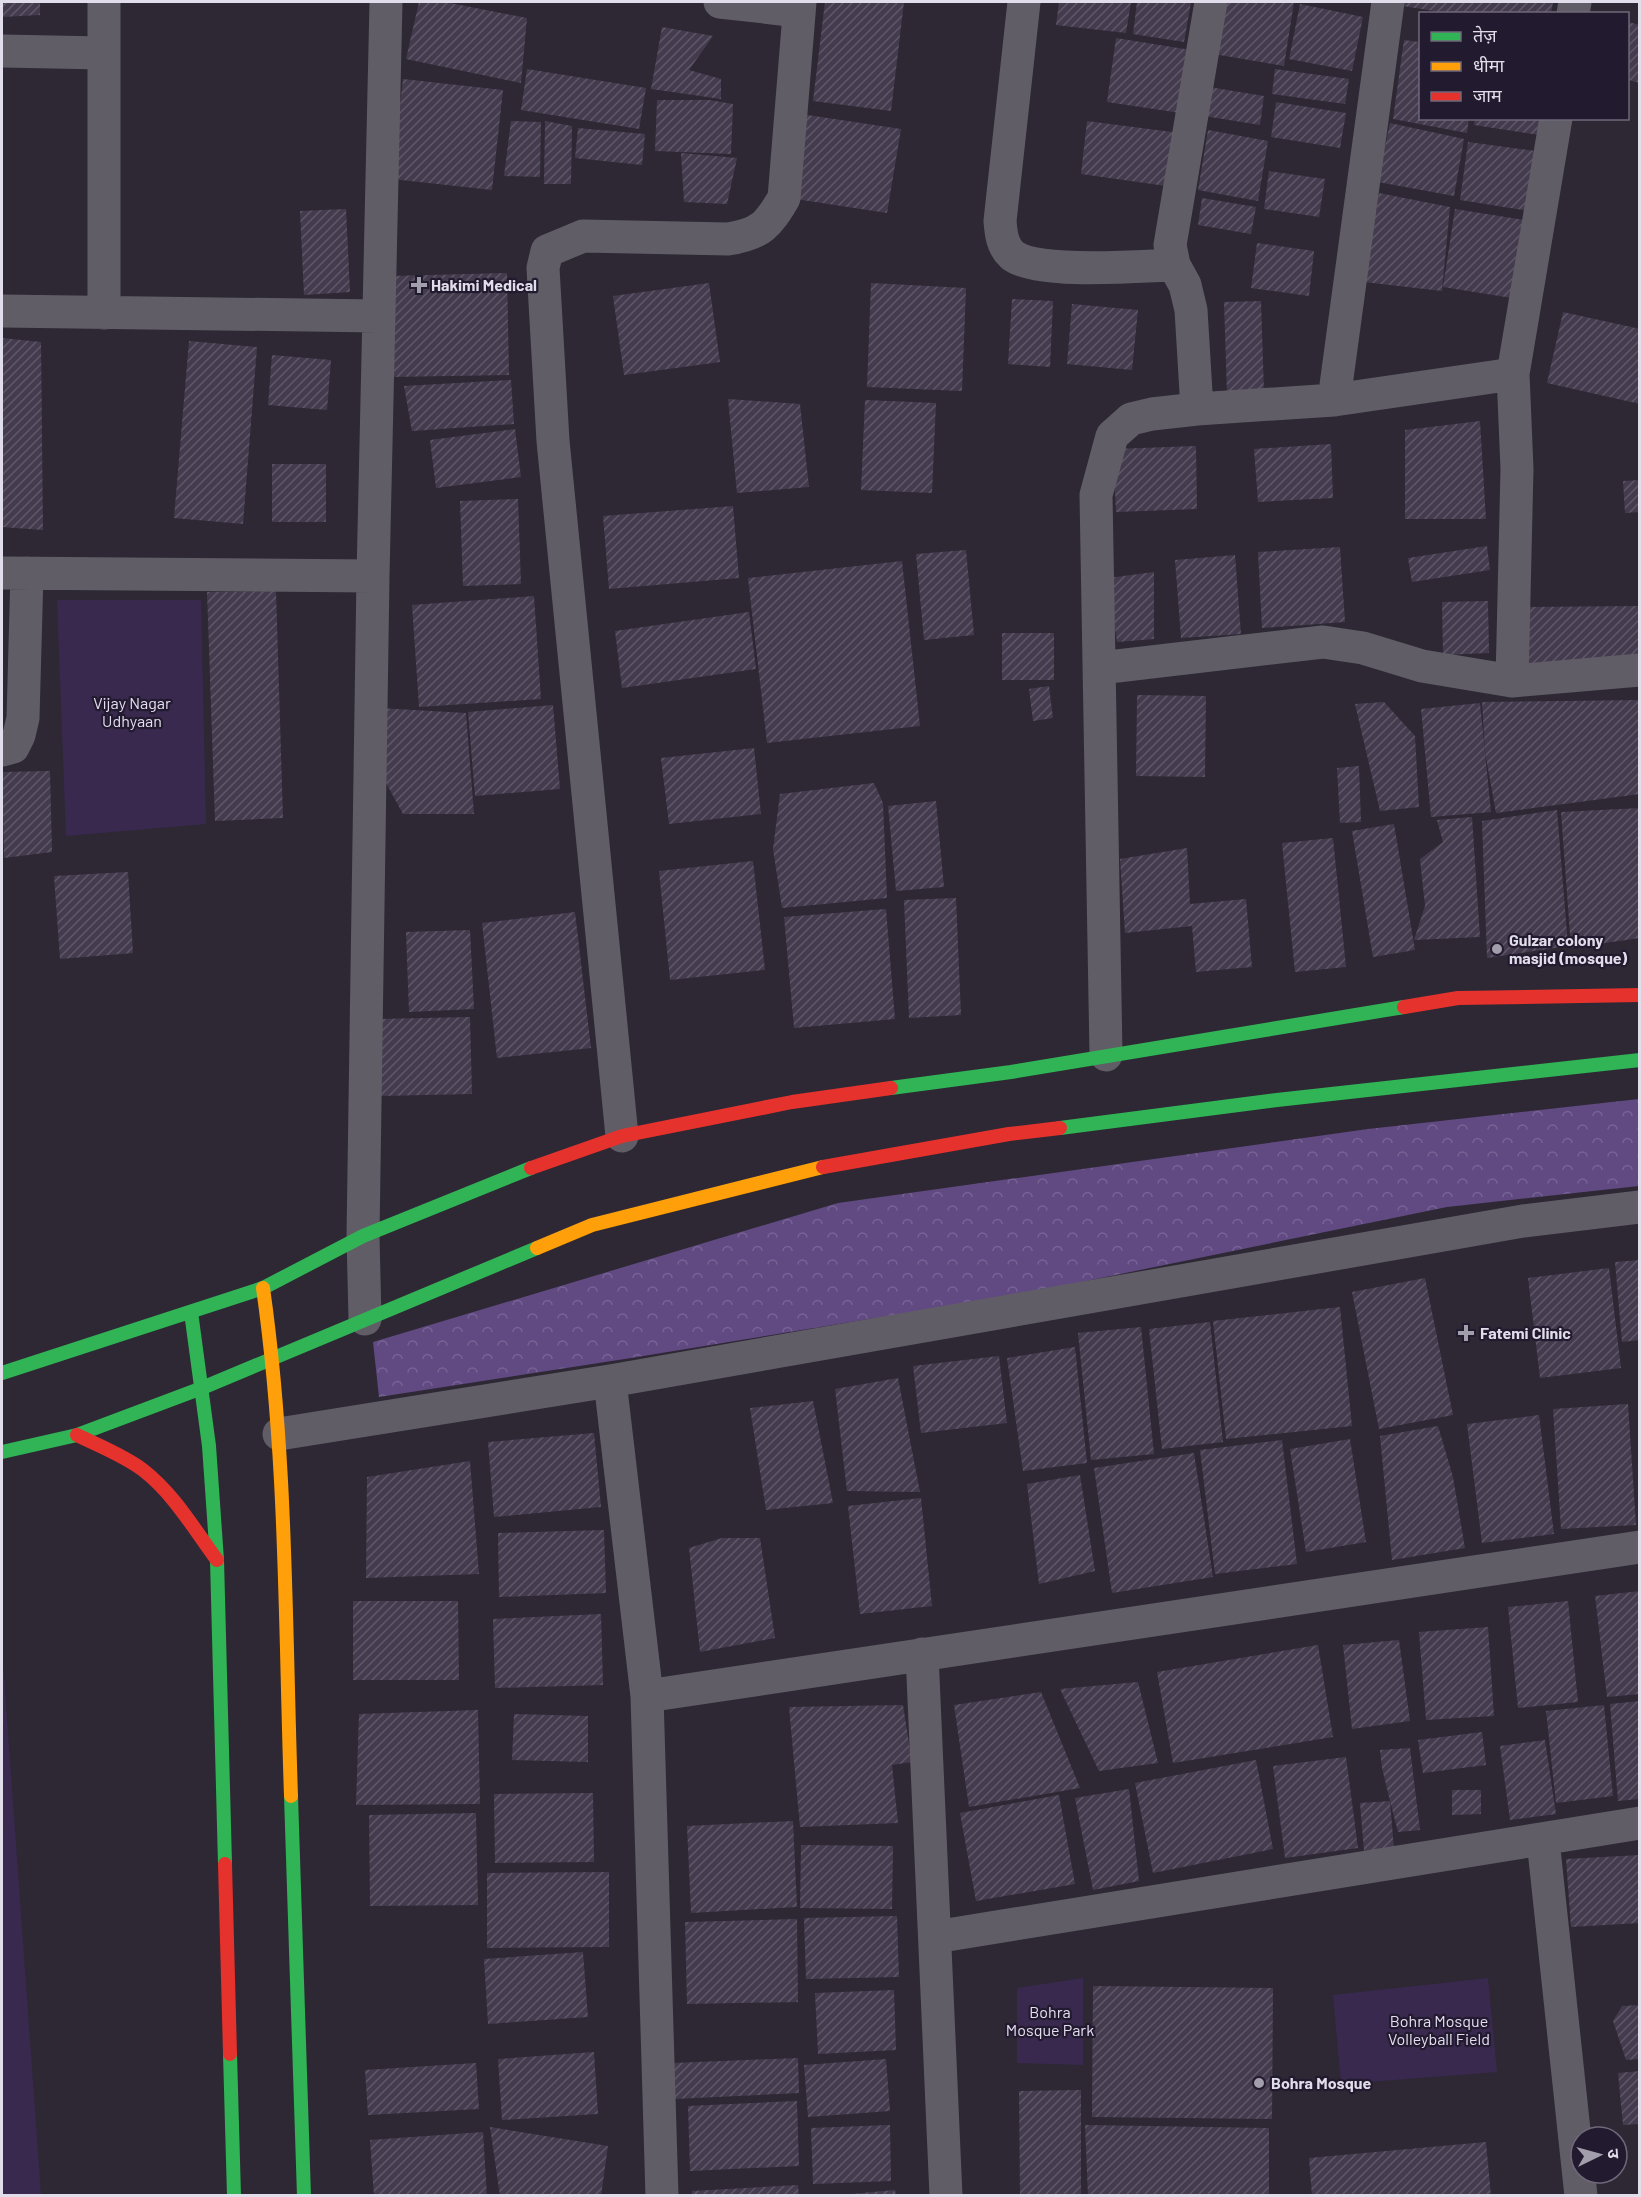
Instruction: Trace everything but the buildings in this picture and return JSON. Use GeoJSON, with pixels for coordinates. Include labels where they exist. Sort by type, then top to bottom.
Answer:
{"type":"FeatureCollection","features":[{"type":"Feature","properties":{"kind":"main road"},"geometry":{"type":"LineString","coordinates":[[2,1373],[263,1288],[363,1236],[526,1170],[622,1136],[792,1102],[1011,1072],[1458,998],[1640,996]]}},
{"type":"Feature","properties":{"kind":"main road"},"geometry":{"type":"LineString","coordinates":[[2,1452],[77,1435],[202,1388],[592,1225],[805,1170],[1009,1134],[1277,1100],[1640,1060]]}},
{"type":"Feature","properties":{"kind":"main road"},"geometry":{"type":"LineString","coordinates":[[263,1288],[273,1359],[279,1434],[304,2196]]}},
{"type":"Feature","properties":{"kind":"main road"},"geometry":{"type":"LineString","coordinates":[[191,1312],[209,1446],[217,1560],[234,2196]]}},
{"type":"Feature","properties":{"kind":"main road"},"geometry":{"type":"LineString","coordinates":[[77,1435],[126,1459],[150,1476],[217,1560]]}},
{"type":"Feature","properties":{"kind":"street"},"geometry":{"type":"LineString","coordinates":[[104,2],[104,313]]}},
{"type":"Feature","properties":{"kind":"street"},"geometry":{"type":"LineString","coordinates":[[365,1319],[363,1236],[373,576],[386,2]]}},
{"type":"Feature","properties":{"kind":"street"},"geometry":{"type":"LineString","coordinates":[[622,1136],[553,441],[543,268],[547,251],[583,236],[728,239],[747,236],[769,222],[784,198],[800,7],[720,2]]}},
{"type":"Feature","properties":{"kind":"street"},"geometry":{"type":"LineString","coordinates":[[1024,2],[1000,221],[1001,238],[1012,254],[1030,263],[1059,267],[1174,265]]}},
{"type":"Feature","properties":{"kind":"street"},"geometry":{"type":"LineString","coordinates":[[1197,409],[1191,310],[1185,285],[1174,265],[1170,245],[1211,2]]}},
{"type":"Feature","properties":{"kind":"street"},"geometry":{"type":"LineString","coordinates":[[1334,400],[1389,2]]}},
{"type":"Feature","properties":{"kind":"street"},"geometry":{"type":"LineString","coordinates":[[2,51],[104,53]]}},
{"type":"Feature","properties":{"kind":"street"},"geometry":{"type":"LineString","coordinates":[[1512,681],[1517,469],[1513,374],[1556,120]]}},
{"type":"Feature","properties":{"kind":"street"},"geometry":{"type":"LineString","coordinates":[[2,311],[378,316]]}},
{"type":"Feature","properties":{"kind":"street"},"geometry":{"type":"LineString","coordinates":[[1106,1055],[1096,495],[1112,436],[1131,419],[1152,414],[1334,400],[1513,374]]}},
{"type":"Feature","properties":{"kind":"street"},"geometry":{"type":"LineString","coordinates":[[2,750],[13,747],[23,718],[14,573],[373,576]]}},
{"type":"Feature","properties":{"kind":"street"},"geometry":{"type":"LineString","coordinates":[[1100,668],[1323,642],[1363,648],[1422,666],[1512,681],[1640,670]]}},
{"type":"Feature","properties":{"kind":"street"},"geometry":{"type":"LineString","coordinates":[[279,1434],[610,1381],[1511,1223],[1640,1207]]}},
{"type":"Feature","properties":{"kind":"street"},"geometry":{"type":"LineString","coordinates":[[610,1381],[647,1696],[662,2196]]}},
{"type":"Feature","properties":{"kind":"street"},"geometry":{"type":"LineString","coordinates":[[647,1696],[1640,1547]]}},
{"type":"Feature","properties":{"kind":"street"},"geometry":{"type":"LineString","coordinates":[[922,1654],[946,2196]]}},
{"type":"Feature","properties":{"kind":"street"},"geometry":{"type":"LineString","coordinates":[[935,1937],[1543,1840],[1640,1822]]}},
{"type":"Feature","properties":{"kind":"street"},"geometry":{"type":"LineString","coordinates":[[1543,1840],[1581,2196]]}},
{"type":"Feature","properties":{"kind":"green space","name":"Vijay Nagar Udhyaan"},"geometry":{"type":"Polygon","coordinates":[[[57,600],[201,600],[206,824],[66,836],[57,600]]]}},
{"type":"Feature","properties":{"kind":"green space"},"geometry":{"type":"Polygon","coordinates":[[[1639,1099],[1639,1186],[1447,1207],[1023,1294],[379,1397],[373,1342],[838,1203],[1368,1129],[1639,1099]]]}},
{"type":"Feature","properties":{"kind":"green space"},"geometry":{"type":"Polygon","coordinates":[[[2,1648],[41,2195],[2,2195],[2,1648]]]}},
{"type":"Feature","properties":{"kind":"green space","name":"Bohra Mosque Park"},"geometry":{"type":"Polygon","coordinates":[[[1083,1978],[1083,2065],[1017,2063],[1017,1988],[1083,1978]]]}},
{"type":"Feature","properties":{"kind":"green space","name":"Bohra Mosque Volleyball Field"},"geometry":{"type":"Polygon","coordinates":[[[1488,1978],[1497,2072],[1341,2084],[1333,1995],[1488,1978]]]}},
{"type":"Feature","properties":{"kind":"traffic: fast"},"geometry":{"type":"LineString","coordinates":[[891,1088],[1011,1072],[1404,1007]]}},
{"type":"Feature","properties":{"kind":"traffic: fast"},"geometry":{"type":"LineString","coordinates":[[1060,1128],[1277,1100],[1640,1060]]}},
{"type":"Feature","properties":{"kind":"traffic: fast"},"geometry":{"type":"LineString","coordinates":[[2,1373],[263,1288],[363,1236],[531,1168]]}},
{"type":"Feature","properties":{"kind":"traffic: fast"},"geometry":{"type":"LineString","coordinates":[[2,1452],[77,1435],[202,1388],[537,1248]]}},
{"type":"Feature","properties":{"kind":"traffic: fast"},"geometry":{"type":"LineString","coordinates":[[191,1312],[209,1446],[217,1560],[225,1864]]}},
{"type":"Feature","properties":{"kind":"traffic: fast"},"geometry":{"type":"LineString","coordinates":[[291,1796],[304,2196]]}},
{"type":"Feature","properties":{"kind":"traffic: fast"},"geometry":{"type":"LineString","coordinates":[[230,2054],[234,2196]]}},
{"type":"Feature","properties":{"kind":"traffic: slow"},"geometry":{"type":"LineString","coordinates":[[537,1248],[592,1225],[823,1167]]}},
{"type":"Feature","properties":{"kind":"traffic: slow"},"geometry":{"type":"LineString","coordinates":[[263,1288],[277,1414],[281,1478],[291,1796]]}},
{"type":"Feature","properties":{"kind":"traffic: jam"},"geometry":{"type":"LineString","coordinates":[[1404,1007],[1458,998],[1640,995]]}},
{"type":"Feature","properties":{"kind":"traffic: jam"},"geometry":{"type":"LineString","coordinates":[[531,1168],[622,1136],[792,1102],[891,1088]]}},
{"type":"Feature","properties":{"kind":"traffic: jam"},"geometry":{"type":"LineString","coordinates":[[823,1167],[1009,1134],[1060,1128]]}},
{"type":"Feature","properties":{"kind":"traffic: jam"},"geometry":{"type":"LineString","coordinates":[[77,1435],[127,1460],[154,1479],[183,1512],[217,1560]]}},
{"type":"Feature","properties":{"kind":"traffic: jam"},"geometry":{"type":"LineString","coordinates":[[225,1864],[230,2054]]}},
{"type":"Feature","properties":{"kind":"place","name":"Hakimi Medical"},"geometry":{"type":"Point","coordinates":[419,285]}},
{"type":"Feature","properties":{"kind":"place","name":"Gulzar colony masjid (mosque)"},"geometry":{"type":"Point","coordinates":[1497,949]}},
{"type":"Feature","properties":{"kind":"place","name":"Fatemi Clinic"},"geometry":{"type":"Point","coordinates":[1466,1333]}},
{"type":"Feature","properties":{"kind":"place","name":"Bohra Mosque"},"geometry":{"type":"Point","coordinates":[1259,2083]}}]}
